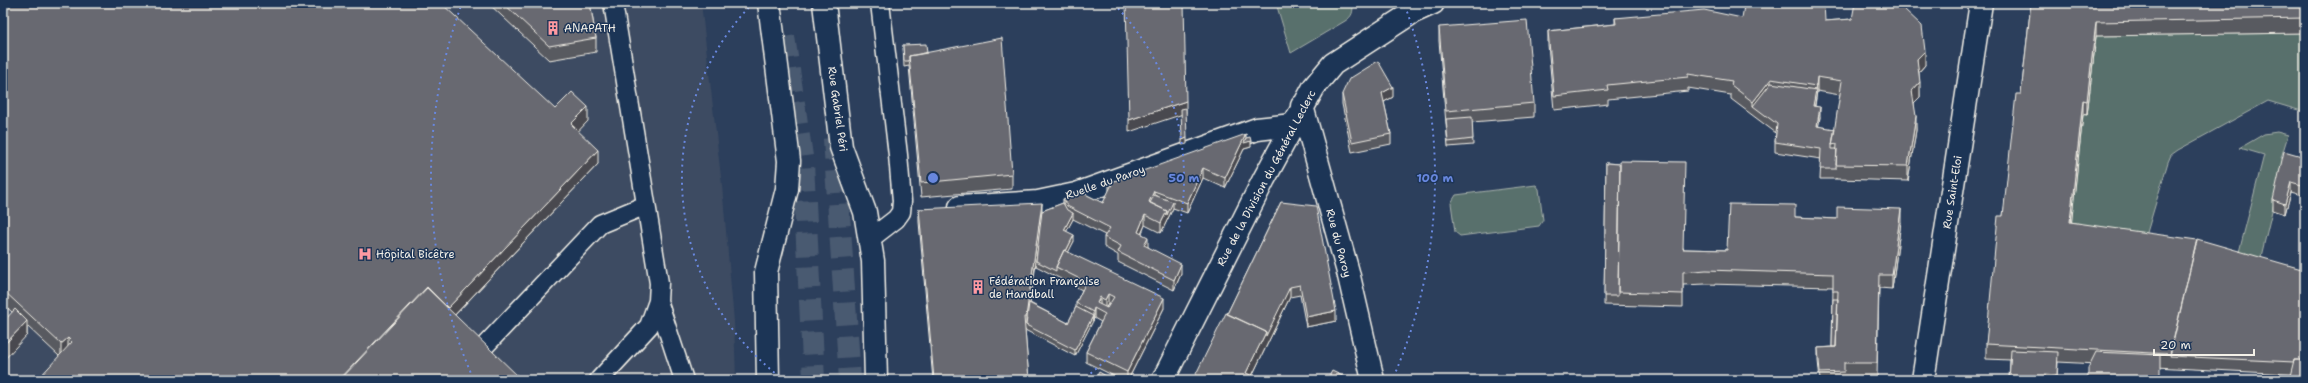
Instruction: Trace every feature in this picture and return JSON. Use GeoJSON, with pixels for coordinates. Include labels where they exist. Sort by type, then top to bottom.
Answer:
{"type":"FeatureCollection","features":[{"type":"Feature","properties":{"kind":"street"},"geometry":{"type":"LineString","coordinates":[[768,380],[766,272],[787,189],[788,161],[769,3]]}},
{"type":"Feature","properties":{"kind":"street","name":"Rue Gabriel Péri"},"geometry":{"type":"LineString","coordinates":[[824,3],[841,148],[865,212],[870,239],[873,261],[876,380]]}},
{"type":"Feature","properties":{"kind":"street","name":"Rue de la Division du Général Leclerc"},"geometry":{"type":"LineString","coordinates":[[1163,380],[1292,125],[1314,87],[1333,64],[1413,12],[1434,3]]}},
{"type":"Feature","properties":{"kind":"street","name":"Rue Saint-Eloi"},"geometry":{"type":"LineString","coordinates":[[1923,380],[1981,3]]}},
{"type":"Feature","properties":{"kind":"street","name":"Rue du Paroy"},"geometry":{"type":"LineString","coordinates":[[1302,106],[1348,272],[1373,380]]}},
{"type":"Feature","properties":{"kind":"street","name":"Ruelle du Paroy"},"geometry":{"type":"LineString","coordinates":[[960,207],[1038,202],[1076,194],[1257,129],[1292,125]]}},
{"type":"Feature","properties":{"kind":"lane"},"geometry":{"type":"LineString","coordinates":[[599,380],[649,326],[658,301],[659,283],[656,255],[646,205],[613,3]]}},
{"type":"Feature","properties":{"kind":"lane"},"geometry":{"type":"LineString","coordinates":[[870,239],[896,219],[900,212],[902,201],[880,3]]}},
{"type":"Feature","properties":{"kind":"lane"},"geometry":{"type":"LineString","coordinates":[[479,352],[600,224],[646,205]]}},
{"type":"Feature","properties":{"kind":"lane"},"geometry":{"type":"LineString","coordinates":[[658,301],[684,380]]}},
{"type":"Feature","properties":{"kind":"shaded area","name":"Hôpital Bicêtre"},"geometry":{"type":"Polygon","coordinates":[[[3,3],[701,3],[722,186],[734,322],[736,380],[3,380],[3,3]]]}},
{"type":"Feature","properties":{"kind":"green space"},"geometry":{"type":"Polygon","coordinates":[[[1276,3],[1353,3],[1353,9],[1352,14],[1348,19],[1291,53],[1276,3]]]}},
{"type":"Feature","properties":{"kind":"green space"},"geometry":{"type":"Polygon","coordinates":[[[2305,33],[2305,112],[2268,101],[2171,155],[2143,246],[2070,236],[2083,115],[2087,115],[2096,36],[2305,33]]]}},
{"type":"Feature","properties":{"kind":"green space"},"geometry":{"type":"Polygon","coordinates":[[[2277,132],[2288,135],[2281,158],[2305,165],[2284,161],[2258,269],[2238,256],[2264,155],[2240,148],[2264,134],[2277,132]]]}},
{"type":"Feature","properties":{"kind":"green space"},"geometry":{"type":"Polygon","coordinates":[[[1536,185],[1539,189],[1543,220],[1539,226],[1460,236],[1455,232],[1451,203],[1456,195],[1536,185]]]}},
{"type":"Feature","properties":{"kind":"building","name":"Hôpital Bicêtre"},"geometry":{"type":"Polygon","coordinates":[[[3,3],[441,3],[555,109],[572,92],[588,107],[571,124],[598,150],[448,308],[427,287],[339,380],[37,380],[72,342],[68,338],[61,344],[3,290],[3,3]]]}},
{"type":"Feature","properties":{"kind":"building","name":"ANAPATH"},"geometry":{"type":"Polygon","coordinates":[[[503,3],[590,3],[596,38],[549,46],[503,3]]]}},
{"type":"Feature","properties":{"kind":"building"},"geometry":{"type":"Polygon","coordinates":[[[1126,3],[1184,3],[1186,101],[1129,120],[1126,3]]]}},
{"type":"Feature","properties":{"kind":"building"},"geometry":{"type":"Polygon","coordinates":[[[1787,3],[1824,3],[1825,21],[1852,19],[1855,3],[1902,3],[1903,8],[1922,26],[1925,51],[1917,59],[1920,82],[1912,91],[1916,116],[1908,166],[1836,165],[1837,144],[1832,145],[1842,81],[1817,77],[1816,86],[1771,79],[1753,102],[1731,85],[1732,81],[1688,74],[1688,77],[1607,85],[1608,90],[1554,96],[1548,31],[1616,24],[1615,18],[1704,10],[1742,18],[1744,6],[1787,3]]]}},
{"type":"Feature","properties":{"kind":"building"},"geometry":{"type":"Polygon","coordinates":[[[2031,3],[2305,3],[2305,18],[2096,22],[2087,101],[2083,100],[2070,222],[2197,240],[2170,354],[1986,344],[1998,216],[2003,216],[2016,94],[2021,94],[2031,3]]]}},
{"type":"Feature","properties":{"kind":"building"},"geometry":{"type":"Polygon","coordinates":[[[1527,20],[1534,103],[1446,111],[1439,27],[1527,20]]]}},
{"type":"Feature","properties":{"kind":"building"},"geometry":{"type":"Polygon","coordinates":[[[1002,38],[1012,174],[921,183],[909,56],[1002,38]]]}},
{"type":"Feature","properties":{"kind":"building"},"geometry":{"type":"Polygon","coordinates":[[[926,44],[927,53],[909,56],[909,61],[904,61],[903,45],[926,44]]]}},
{"type":"Feature","properties":{"kind":"building"},"geometry":{"type":"Polygon","coordinates":[[[1378,61],[1393,87],[1382,93],[1391,134],[1352,142],[1342,94],[1349,79],[1378,61]]]}},
{"type":"Feature","properties":{"kind":"building"},"geometry":{"type":"Polygon","coordinates":[[[1771,83],[1816,90],[1813,106],[1820,107],[1817,126],[1835,129],[1832,149],[1837,149],[1836,169],[1820,169],[1821,149],[1775,142],[1777,124],[1753,106],[1771,83]]]}},
{"type":"Feature","properties":{"kind":"building"},"geometry":{"type":"Polygon","coordinates":[[[1186,108],[1187,138],[1182,140],[1181,109],[1186,108]]]}},
{"type":"Feature","properties":{"kind":"building"},"geometry":{"type":"Polygon","coordinates":[[[1472,117],[1473,139],[1448,142],[1446,119],[1472,117]]]}},
{"type":"Feature","properties":{"kind":"building"},"geometry":{"type":"Polygon","coordinates":[[[1246,134],[1225,178],[1203,168],[1187,203],[1154,191],[1149,202],[1167,211],[1161,223],[1145,215],[1138,232],[1148,237],[1144,245],[1181,264],[1174,280],[1118,252],[1121,246],[1104,237],[1110,228],[1067,206],[1063,199],[1085,192],[1085,194],[1103,203],[1112,184],[1109,183],[1246,134]]]}},
{"type":"Feature","properties":{"kind":"building"},"geometry":{"type":"Polygon","coordinates":[[[1250,137],[1251,141],[1244,143],[1246,138],[1250,137]]]}},
{"type":"Feature","properties":{"kind":"building"},"geometry":{"type":"Polygon","coordinates":[[[2284,151],[2305,157],[2305,186],[2291,182],[2285,204],[2273,200],[2284,151]]]}},
{"type":"Feature","properties":{"kind":"building"},"geometry":{"type":"Polygon","coordinates":[[[1620,161],[1685,162],[1683,249],[1727,250],[1729,204],[1795,205],[1795,217],[1837,219],[1837,207],[1901,209],[1892,275],[1879,275],[1877,363],[1844,363],[1844,372],[1820,373],[1818,348],[1836,347],[1838,291],[1833,291],[1833,274],[1706,270],[1683,272],[1683,294],[1618,292],[1620,161]]]}},
{"type":"Feature","properties":{"kind":"building"},"geometry":{"type":"Polygon","coordinates":[[[1606,163],[1620,164],[1618,296],[1604,296],[1606,163]]]}},
{"type":"Feature","properties":{"kind":"building"},"geometry":{"type":"Polygon","coordinates":[[[1154,195],[1173,202],[1167,215],[1167,211],[1150,203],[1154,195]]]}},
{"type":"Feature","properties":{"kind":"building"},"geometry":{"type":"Polygon","coordinates":[[[1281,202],[1316,206],[1336,311],[1306,317],[1300,285],[1290,287],[1266,336],[1266,332],[1227,314],[1281,202]]]}},
{"type":"Feature","properties":{"kind":"building","name":"Fédération Française de Handball"},"geometry":{"type":"Polygon","coordinates":[[[1042,203],[1026,317],[1024,317],[1029,380],[934,380],[919,209],[1042,203]]]}},
{"type":"Feature","properties":{"kind":"building"},"geometry":{"type":"Polygon","coordinates":[[[1063,203],[1067,210],[1073,213],[1064,230],[1074,235],[1066,251],[1064,250],[1056,267],[1056,271],[1036,261],[1042,211],[1063,203]]]}},
{"type":"Feature","properties":{"kind":"building"},"geometry":{"type":"Polygon","coordinates":[[[2197,239],[2305,270],[2305,360],[2294,360],[2294,362],[2170,356],[2197,239]]]}},
{"type":"Feature","properties":{"kind":"building"},"geometry":{"type":"Polygon","coordinates":[[[1064,250],[1164,298],[1127,372],[1086,352],[1105,314],[1094,308],[1093,312],[1076,303],[1086,282],[1056,267],[1064,250]],[[1108,294],[1105,300],[1100,297],[1097,303],[1107,308],[1114,297],[1108,294]]]}},
{"type":"Feature","properties":{"kind":"building"},"geometry":{"type":"Polygon","coordinates":[[[427,288],[522,380],[340,380],[427,288]]]}},
{"type":"Feature","properties":{"kind":"building"},"geometry":{"type":"Polygon","coordinates":[[[1833,299],[1838,299],[1836,347],[1832,347],[1833,299]]]}},
{"type":"Feature","properties":{"kind":"building"},"geometry":{"type":"Polygon","coordinates":[[[1029,303],[1068,323],[1076,307],[1093,316],[1075,350],[1026,325],[1029,303]]]}},
{"type":"Feature","properties":{"kind":"building"},"geometry":{"type":"Polygon","coordinates":[[[15,309],[27,321],[3,346],[3,322],[15,309]]]}},
{"type":"Feature","properties":{"kind":"building"},"geometry":{"type":"Polygon","coordinates":[[[1226,313],[1266,332],[1246,373],[1253,376],[1251,380],[1193,380],[1226,313]]]}},
{"type":"Feature","properties":{"kind":"building"},"geometry":{"type":"Polygon","coordinates":[[[2011,350],[2058,352],[2057,375],[2045,374],[2045,380],[2009,380],[2011,350]]]}},
{"type":"Feature","properties":{"kind":"building"},"geometry":{"type":"Polygon","coordinates":[[[2096,352],[2160,355],[2160,380],[2088,380],[2088,368],[2096,352]]]}},
{"type":"Feature","properties":{"kind":"building"},"geometry":{"type":"Polygon","coordinates":[[[2294,360],[2305,360],[2305,380],[2289,380],[2294,360]]]}},
{"type":"Feature","properties":{"kind":"building"},"geometry":{"type":"Polygon","coordinates":[[[1332,371],[1351,380],[1327,380],[1332,371]]]}},
{"type":"Feature","properties":{"kind":"building"},"geometry":{"type":"Polygon","coordinates":[[[1099,372],[1106,376],[1104,380],[1095,380],[1099,372]]]}},
{"type":"Feature","properties":{"kind":"building"},"geometry":{"type":"Polygon","coordinates":[[[1956,377],[1984,380],[1955,380],[1956,377]]]}},
{"type":"Feature","properties":{"kind":"tunnel"},"geometry":{"type":"LineString","coordinates":[[784,37],[803,163],[814,380]]}},
{"type":"Feature","properties":{"kind":"tunnel"},"geometry":{"type":"LineString","coordinates":[[834,138],[850,380]]}},
{"type":"Feature","properties":{"kind":"place","name":"ANAPATH"},"geometry":{"type":"Point","coordinates":[553,28]}},
{"type":"Feature","properties":{"kind":"place","name":"Hôpital Bicêtre"},"geometry":{"type":"Point","coordinates":[365,254]}},
{"type":"Feature","properties":{"kind":"place","name":"Fédération Française de Handball"},"geometry":{"type":"Point","coordinates":[978,287]}}]}
